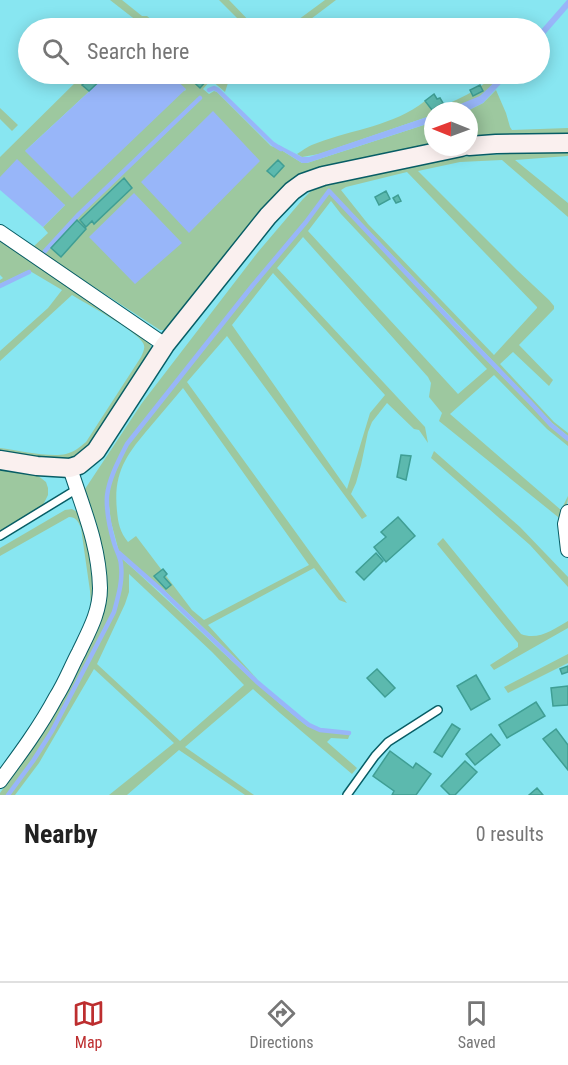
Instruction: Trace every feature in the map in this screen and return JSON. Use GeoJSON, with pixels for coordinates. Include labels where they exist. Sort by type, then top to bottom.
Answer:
{"type":"FeatureCollection","features":[{"type":"Feature","properties":{"kind":"street"},"geometry":{"type":"LineString","coordinates":[[478,146],[568,143]]}},
{"type":"Feature","properties":{"kind":"street"},"geometry":{"type":"LineString","coordinates":[[0,460],[37,466],[70,468],[80,465],[96,451],[165,345],[268,216],[292,191],[303,183],[322,176],[424,155]]}},
{"type":"Feature","properties":{"kind":"street"},"geometry":{"type":"LineString","coordinates":[[0,232],[165,345]]}},
{"type":"Feature","properties":{"kind":"street"},"geometry":{"type":"LineString","coordinates":[[0,781],[57,697],[94,621],[99,605],[97,557],[88,520],[70,468]]}},
{"type":"Feature","properties":{"kind":"street"},"geometry":{"type":"LineString","coordinates":[[568,512],[565,525],[568,550]]}},
{"type":"Feature","properties":{"kind":"lane"},"geometry":{"type":"LineString","coordinates":[[0,536],[77,489]]}},
{"type":"Feature","properties":{"kind":"lane"},"geometry":{"type":"LineString","coordinates":[[347,795],[388,742],[438,710]]}},
{"type":"Feature","properties":{"kind":"green space"},"geometry":{"type":"Polygon","coordinates":[[[110,0],[122,0],[142,16],[150,18],[133,18],[110,0]]]}},
{"type":"Feature","properties":{"kind":"green space"},"geometry":{"type":"Polygon","coordinates":[[[219,0],[229,0],[246,18],[237,18],[219,0]]]}},
{"type":"Feature","properties":{"kind":"green space"},"geometry":{"type":"Polygon","coordinates":[[[325,0],[336,0],[312,18],[301,18],[325,0]]]}},
{"type":"Feature","properties":{"kind":"green space"},"geometry":{"type":"Polygon","coordinates":[[[74,84],[97,84],[25,151],[186,90],[180,84],[207,84],[203,89],[209,94],[217,92],[271,146],[302,163],[424,125],[424,150],[276,196],[263,208],[170,328],[166,330],[160,330],[33,247],[48,233],[43,227],[65,205],[0,177],[0,157],[74,84]],[[200,97],[78,213],[44,250],[46,251],[79,215],[201,99],[200,97]]]}},
{"type":"Feature","properties":{"kind":"green space"},"geometry":{"type":"Polygon","coordinates":[[[216,84],[228,84],[225,92],[216,84]]]}},
{"type":"Feature","properties":{"kind":"green space"},"geometry":{"type":"Polygon","coordinates":[[[483,84],[493,84],[479,97],[470,102],[451,102],[483,84]]]}},
{"type":"Feature","properties":{"kind":"green space"},"geometry":{"type":"Polygon","coordinates":[[[496,90],[512,130],[568,128],[568,137],[478,142],[478,106],[496,90]]]}},
{"type":"Feature","properties":{"kind":"green space"},"geometry":{"type":"Polygon","coordinates":[[[425,101],[424,118],[319,154],[302,157],[297,154],[314,144],[387,122],[425,101]]]}},
{"type":"Feature","properties":{"kind":"green space"},"geometry":{"type":"Polygon","coordinates":[[[0,108],[18,125],[12,131],[0,119],[0,108]]]}},
{"type":"Feature","properties":{"kind":"green space"},"geometry":{"type":"Polygon","coordinates":[[[568,150],[568,156],[515,160],[568,203],[568,217],[502,160],[460,162],[418,171],[554,306],[554,309],[519,345],[553,380],[549,386],[513,352],[500,364],[554,422],[568,433],[568,436],[552,423],[329,189],[126,443],[114,467],[106,498],[121,577],[113,611],[51,730],[32,761],[7,795],[0,795],[35,744],[67,688],[97,631],[105,609],[101,544],[85,489],[142,403],[258,252],[303,199],[318,187],[458,157],[568,150]],[[407,172],[341,190],[368,224],[494,355],[537,308],[407,172]]]}},
{"type":"Feature","properties":{"kind":"green space"},"geometry":{"type":"Polygon","coordinates":[[[329,192],[454,327],[550,425],[568,440],[568,446],[547,429],[494,375],[450,414],[561,510],[568,496],[568,500],[562,524],[558,517],[439,421],[442,413],[429,397],[431,383],[428,377],[303,237],[277,268],[425,427],[428,443],[419,430],[414,429],[387,403],[372,422],[368,432],[361,465],[351,494],[367,516],[362,519],[227,336],[187,382],[347,603],[339,600],[314,568],[208,625],[258,680],[163,589],[119,552],[111,522],[108,498],[116,468],[128,444],[329,192]],[[331,201],[308,231],[458,394],[487,369],[331,201]],[[273,273],[232,325],[347,489],[370,413],[385,395],[273,273]],[[183,388],[134,447],[123,465],[117,486],[117,515],[121,531],[128,542],[136,536],[192,610],[204,620],[309,565],[183,388]]]}},
{"type":"Feature","properties":{"kind":"green space"},"geometry":{"type":"Polygon","coordinates":[[[0,241],[125,323],[151,345],[149,360],[91,446],[75,458],[67,460],[0,455],[0,448],[59,455],[72,452],[86,442],[141,357],[144,345],[139,338],[122,325],[72,295],[0,361],[0,351],[48,308],[62,290],[30,271],[0,284],[3,278],[0,275],[0,241]]]}},
{"type":"Feature","properties":{"kind":"green space"},"geometry":{"type":"Polygon","coordinates":[[[434,451],[520,527],[568,577],[568,587],[530,545],[431,458],[434,451]]]}},
{"type":"Feature","properties":{"kind":"green space"},"geometry":{"type":"Polygon","coordinates":[[[0,470],[37,475],[46,482],[48,495],[42,507],[0,531],[0,470]]]}},
{"type":"Feature","properties":{"kind":"green space"},"geometry":{"type":"Polygon","coordinates":[[[72,509],[79,513],[91,561],[93,599],[91,609],[81,528],[75,519],[69,517],[0,556],[0,548],[65,510],[72,509]]]}},
{"type":"Feature","properties":{"kind":"green space"},"geometry":{"type":"Polygon","coordinates":[[[443,538],[521,634],[540,635],[568,621],[568,628],[494,670],[490,665],[518,647],[518,643],[437,544],[443,538]]]}},
{"type":"Feature","properties":{"kind":"green space"},"geometry":{"type":"Polygon","coordinates":[[[120,557],[307,726],[333,733],[350,734],[348,739],[331,738],[327,742],[357,768],[352,774],[253,689],[185,747],[254,795],[245,795],[179,750],[127,795],[109,795],[174,743],[94,669],[39,763],[15,795],[10,795],[53,730],[109,623],[119,597],[123,570],[120,557]],[[129,574],[129,592],[125,604],[97,664],[180,741],[244,685],[129,574]]]}},
{"type":"Feature","properties":{"kind":"green space"},"geometry":{"type":"Polygon","coordinates":[[[568,654],[568,663],[508,693],[504,687],[568,654]]]}},
{"type":"Feature","properties":{"kind":"water"},"geometry":{"type":"Polygon","coordinates":[[[568,0],[568,8],[550,29],[550,20],[568,0]]]}},
{"type":"Feature","properties":{"kind":"water"},"geometry":{"type":"Polygon","coordinates":[[[97,84],[181,84],[186,89],[72,198],[25,151],[97,84]]]}},
{"type":"Feature","properties":{"kind":"water"},"geometry":{"type":"Polygon","coordinates":[[[493,84],[501,84],[483,103],[478,106],[478,102],[465,102],[480,96],[493,84]]]}},
{"type":"Feature","properties":{"kind":"water"},"geometry":{"type":"Polygon","coordinates":[[[213,111],[260,161],[189,233],[141,182],[213,111]]]}},
{"type":"Feature","properties":{"kind":"water"},"geometry":{"type":"Polygon","coordinates":[[[424,118],[424,125],[307,163],[302,163],[278,148],[279,145],[302,157],[309,157],[424,118]]]}},
{"type":"Feature","properties":{"kind":"water"},"geometry":{"type":"Polygon","coordinates":[[[17,159],[65,205],[43,227],[0,190],[0,177],[17,159]]]}},
{"type":"Feature","properties":{"kind":"water"},"geometry":{"type":"Polygon","coordinates":[[[134,193],[182,243],[135,284],[89,237],[134,193]]]}},
{"type":"Feature","properties":{"kind":"building"},"geometry":{"type":"Polygon","coordinates":[[[83,84],[96,84],[89,91],[83,84]]]}},
{"type":"Feature","properties":{"kind":"building"},"geometry":{"type":"Polygon","coordinates":[[[480,85],[483,91],[473,96],[470,90],[480,85]]]}},
{"type":"Feature","properties":{"kind":"building"},"geometry":{"type":"Polygon","coordinates":[[[434,94],[442,102],[426,102],[434,94]]]}},
{"type":"Feature","properties":{"kind":"building"},"geometry":{"type":"Polygon","coordinates":[[[278,160],[284,166],[274,177],[267,171],[278,160]]]}},
{"type":"Feature","properties":{"kind":"building"},"geometry":{"type":"Polygon","coordinates":[[[124,178],[132,188],[94,224],[92,221],[86,227],[80,220],[124,178]]]}},
{"type":"Feature","properties":{"kind":"building"},"geometry":{"type":"Polygon","coordinates":[[[386,191],[390,199],[379,205],[375,197],[386,191]]]}},
{"type":"Feature","properties":{"kind":"building"},"geometry":{"type":"Polygon","coordinates":[[[398,195],[401,201],[396,203],[393,198],[398,195]]]}},
{"type":"Feature","properties":{"kind":"building"},"geometry":{"type":"Polygon","coordinates":[[[77,220],[86,229],[61,257],[51,248],[77,220]]]}},
{"type":"Feature","properties":{"kind":"building"},"geometry":{"type":"Polygon","coordinates":[[[401,455],[411,456],[406,480],[397,477],[401,455]]]}},
{"type":"Feature","properties":{"kind":"building"},"geometry":{"type":"Polygon","coordinates":[[[398,517],[415,536],[386,562],[374,547],[386,537],[381,532],[398,517]]]}},
{"type":"Feature","properties":{"kind":"building"},"geometry":{"type":"Polygon","coordinates":[[[376,553],[383,561],[364,580],[356,572],[376,553]]]}},
{"type":"Feature","properties":{"kind":"building"},"geometry":{"type":"Polygon","coordinates":[[[163,569],[167,574],[164,577],[171,585],[166,589],[154,576],[163,569]]]}},
{"type":"Feature","properties":{"kind":"building"},"geometry":{"type":"Polygon","coordinates":[[[568,666],[568,672],[562,674],[560,669],[568,666]]]}},
{"type":"Feature","properties":{"kind":"building"},"geometry":{"type":"Polygon","coordinates":[[[377,669],[395,688],[385,697],[367,678],[377,669]]]}},
{"type":"Feature","properties":{"kind":"building"},"geometry":{"type":"Polygon","coordinates":[[[476,675],[490,699],[471,710],[457,686],[476,675]]]}},
{"type":"Feature","properties":{"kind":"building"},"geometry":{"type":"Polygon","coordinates":[[[568,686],[568,705],[553,706],[551,688],[568,686]]]}},
{"type":"Feature","properties":{"kind":"building"},"geometry":{"type":"Polygon","coordinates":[[[536,702],[545,716],[507,738],[499,725],[536,702]]]}},
{"type":"Feature","properties":{"kind":"building"},"geometry":{"type":"Polygon","coordinates":[[[452,724],[460,729],[442,757],[434,752],[452,724]]]}},
{"type":"Feature","properties":{"kind":"building"},"geometry":{"type":"Polygon","coordinates":[[[556,729],[568,745],[568,770],[543,739],[556,729]]]}},
{"type":"Feature","properties":{"kind":"building"},"geometry":{"type":"Polygon","coordinates":[[[491,734],[500,745],[475,765],[466,754],[491,734]]]}},
{"type":"Feature","properties":{"kind":"building"},"geometry":{"type":"Polygon","coordinates":[[[390,751],[413,768],[416,763],[431,774],[416,795],[392,795],[394,791],[373,776],[390,751]]]}},
{"type":"Feature","properties":{"kind":"building"},"geometry":{"type":"Polygon","coordinates":[[[465,761],[477,772],[455,795],[450,795],[441,786],[465,761]]]}},
{"type":"Feature","properties":{"kind":"building"},"geometry":{"type":"Polygon","coordinates":[[[537,788],[543,795],[529,795],[537,788]]]}},
{"type":"Feature","properties":{"kind":"waterway"},"geometry":{"type":"LineString","coordinates":[[209,90],[214,88],[218,90],[273,144],[281,149]]}},
{"type":"Feature","properties":{"kind":"waterway"},"geometry":{"type":"LineString","coordinates":[[45,251],[79,214],[200,98]]}},
{"type":"Feature","properties":{"kind":"waterway"},"geometry":{"type":"LineString","coordinates":[[8,795],[52,731],[114,612],[120,589],[121,571],[110,526],[107,496],[112,476],[127,444],[329,191],[551,425],[568,439]]}},
{"type":"Feature","properties":{"kind":"waterway"},"geometry":{"type":"LineString","coordinates":[[0,286],[29,272]]}},
{"type":"Feature","properties":{"kind":"waterway"},"geometry":{"type":"LineString","coordinates":[[119,553],[257,682],[300,718],[320,730],[349,733]]}}]}
